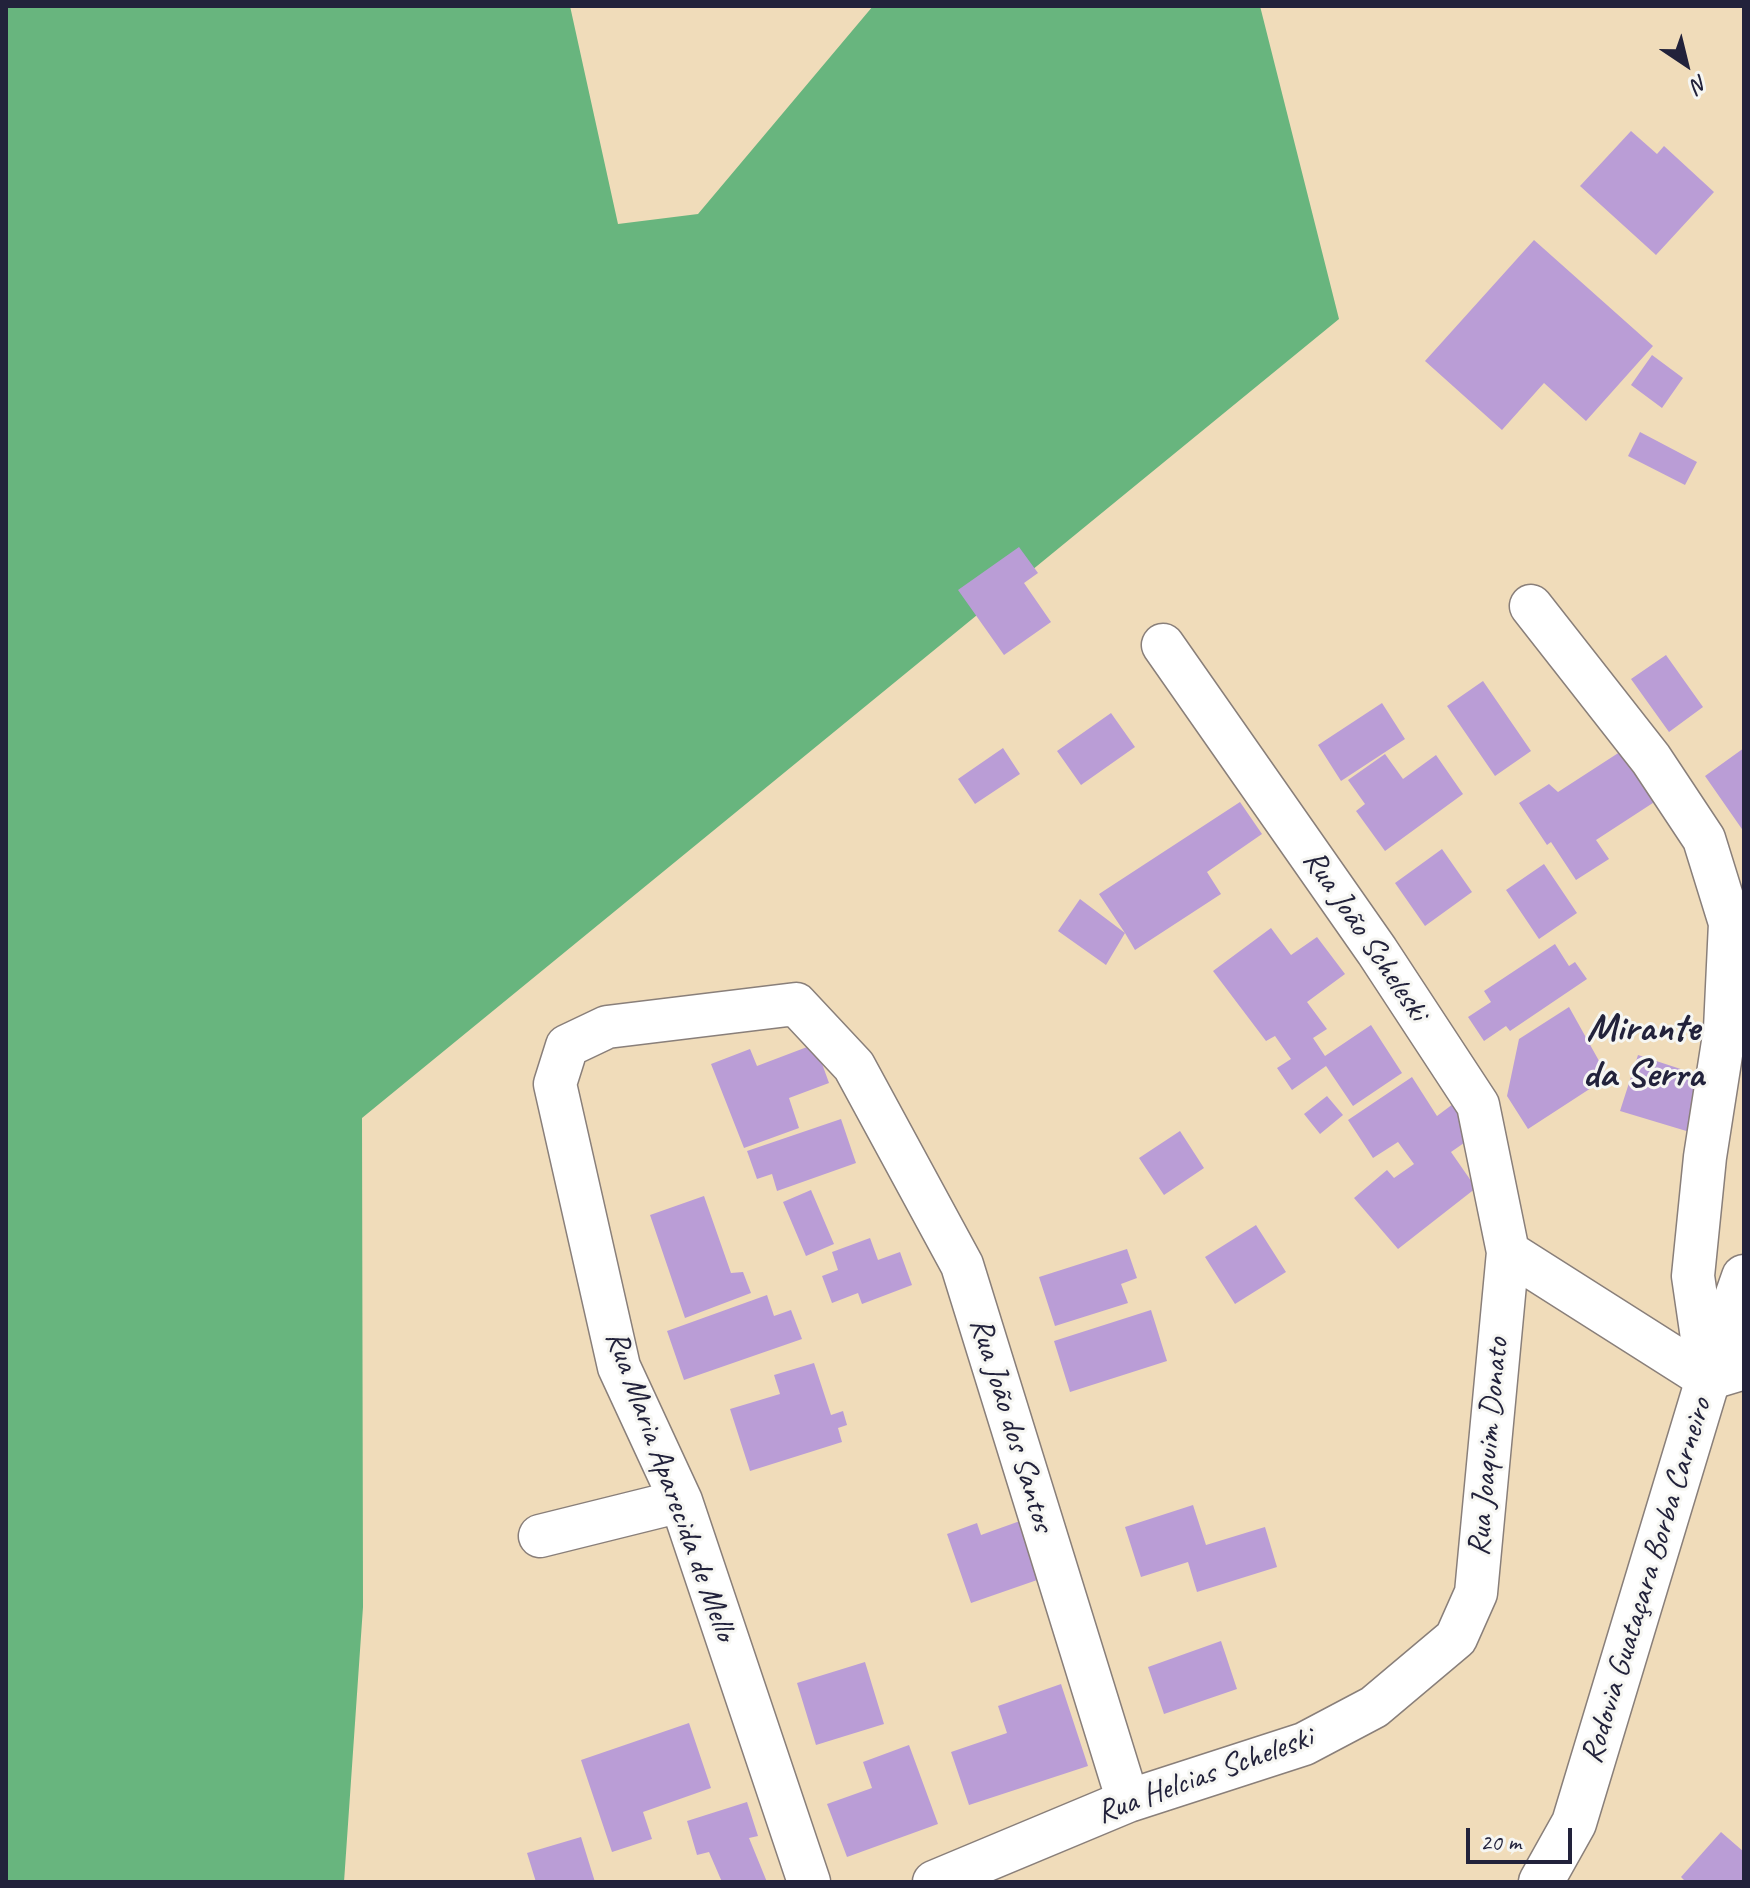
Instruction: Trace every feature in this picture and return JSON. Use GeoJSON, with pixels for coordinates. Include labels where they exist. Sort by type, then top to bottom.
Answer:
{"type":"FeatureCollection","features":[{"type":"Feature","properties":{"kind":"main road","name":"Rodovia Guataçara Borba Carneiro"},"geometry":{"type":"LineString","coordinates":[[1541,1882],[1574,1823],[1726,1374],[1744,1277]]}},
{"type":"Feature","properties":{"kind":"street"},"geometry":{"type":"LineString","coordinates":[[1531,606],[1651,759],[1704,839],[1730,923],[1725,1029],[1705,1157],[1693,1276],[1726,1374]]}},
{"type":"Feature","properties":{"kind":"street","name":"Rua João Scheleski"},"geometry":{"type":"LineString","coordinates":[[1163,645],[1377,951],[1478,1105],[1508,1252]]}},
{"type":"Feature","properties":{"kind":"street","name":"Rua João dos Santos"},"geometry":{"type":"LineString","coordinates":[[555,1084],[567,1046],[607,1027],[796,1004],[854,1066],[962,1265],[1128,1801]]}},
{"type":"Feature","properties":{"kind":"street","name":"Rua Maria Aparecida de Mello"},"geometry":{"type":"LineString","coordinates":[[555,1084],[619,1367],[681,1501],[809,1882]]}},
{"type":"Feature","properties":{"kind":"street"},"geometry":{"type":"LineString","coordinates":[[1508,1252],[1726,1374]]}},
{"type":"Feature","properties":{"kind":"street","name":"Rua Joaquim Donato"},"geometry":{"type":"LineString","coordinates":[[1456,1638],[1476,1593],[1508,1252]]}},
{"type":"Feature","properties":{"kind":"street"},"geometry":{"type":"LineString","coordinates":[[540,1536],[681,1501]]}},
{"type":"Feature","properties":{"kind":"street","name":"Rua Helcias Scheleski"},"geometry":{"type":"LineString","coordinates":[[934,1882],[1128,1801],[1304,1744],[1374,1707],[1456,1638]]}},
{"type":"Feature","properties":{"kind":"green space"},"geometry":{"type":"Polygon","coordinates":[[[6,6],[570,6],[618,224],[698,214],[873,6],[1260,6],[1339,319],[362,1118],[363,1607],[344,1882],[6,1882],[6,6]]]}},
{"type":"Feature","properties":{"kind":"building"},"geometry":{"type":"Polygon","coordinates":[[[1631,131],[1657,154],[1664,146],[1714,192],[1656,255],[1580,186],[1631,131]]]}},
{"type":"Feature","properties":{"kind":"building"},"geometry":{"type":"Polygon","coordinates":[[[1534,240],[1653,346],[1586,421],[1544,383],[1502,430],[1425,361],[1534,240]]]}},
{"type":"Feature","properties":{"kind":"building"},"geometry":{"type":"Polygon","coordinates":[[[1652,355],[1683,378],[1662,408],[1631,385],[1652,355]]]}},
{"type":"Feature","properties":{"kind":"building"},"geometry":{"type":"Polygon","coordinates":[[[1640,432],[1697,462],[1685,485],[1628,456],[1640,432]]]}},
{"type":"Feature","properties":{"kind":"building"},"geometry":{"type":"Polygon","coordinates":[[[1019,547],[1038,573],[1024,583],[1051,622],[1004,655],[958,590],[1019,547]]]}},
{"type":"Feature","properties":{"kind":"building"},"geometry":{"type":"Polygon","coordinates":[[[1666,655],[1703,707],[1669,732],[1631,679],[1666,655]]]}},
{"type":"Feature","properties":{"kind":"building"},"geometry":{"type":"Polygon","coordinates":[[[1483,681],[1531,751],[1495,776],[1447,706],[1483,681]]]}},
{"type":"Feature","properties":{"kind":"building"},"geometry":{"type":"Polygon","coordinates":[[[1382,703],[1405,739],[1341,781],[1318,745],[1382,703]]]}},
{"type":"Feature","properties":{"kind":"building"},"geometry":{"type":"Polygon","coordinates":[[[1111,713],[1135,747],[1081,785],[1057,751],[1111,713]]]}},
{"type":"Feature","properties":{"kind":"building"},"geometry":{"type":"Polygon","coordinates":[[[1003,748],[1020,774],[975,804],[958,779],[1003,748]]]}},
{"type":"Feature","properties":{"kind":"building"},"geometry":{"type":"Polygon","coordinates":[[[1626,748],[1659,799],[1596,840],[1609,859],[1576,880],[1551,842],[1547,845],[1519,803],[1549,784],[1558,792],[1626,748]]]}},
{"type":"Feature","properties":{"kind":"building"},"geometry":{"type":"Polygon","coordinates":[[[1744,748],[1744,832],[1705,776],[1744,748]]]}},
{"type":"Feature","properties":{"kind":"building"},"geometry":{"type":"Polygon","coordinates":[[[1385,754],[1403,779],[1436,755],[1463,794],[1385,851],[1356,811],[1365,804],[1348,780],[1385,754]]]}},
{"type":"Feature","properties":{"kind":"building"},"geometry":{"type":"Polygon","coordinates":[[[1240,802],[1262,834],[1207,872],[1221,894],[1135,950],[1099,894],[1240,802]]]}},
{"type":"Feature","properties":{"kind":"building"},"geometry":{"type":"Polygon","coordinates":[[[1442,849],[1472,892],[1425,926],[1395,883],[1442,849]]]}},
{"type":"Feature","properties":{"kind":"building"},"geometry":{"type":"Polygon","coordinates":[[[1544,864],[1577,913],[1539,939],[1506,890],[1544,864]]]}},
{"type":"Feature","properties":{"kind":"building"},"geometry":{"type":"Polygon","coordinates":[[[1080,899],[1125,933],[1106,965],[1058,931],[1080,899]]]}},
{"type":"Feature","properties":{"kind":"building"},"geometry":{"type":"Polygon","coordinates":[[[1271,928],[1291,955],[1317,937],[1345,974],[1307,1002],[1327,1029],[1313,1038],[1325,1056],[1371,1025],[1402,1073],[1353,1106],[1326,1066],[1292,1090],[1277,1068],[1291,1059],[1275,1036],[1266,1041],[1213,971],[1271,928]]]}},
{"type":"Feature","properties":{"kind":"building"},"geometry":{"type":"Polygon","coordinates":[[[1555,944],[1569,966],[1575,962],[1587,979],[1510,1031],[1506,1026],[1484,1041],[1468,1017],[1491,1002],[1484,991],[1555,944]]]}},
{"type":"Feature","properties":{"kind":"building"},"geometry":{"type":"Polygon","coordinates":[[[1569,1007],[1608,1077],[1528,1129],[1507,1096],[1519,1039],[1569,1007]]]}},
{"type":"Feature","properties":{"kind":"building"},"geometry":{"type":"Polygon","coordinates":[[[815,1044],[829,1083],[789,1098],[799,1128],[744,1148],[711,1064],[750,1049],[757,1066],[815,1044]]]}},
{"type":"Feature","properties":{"kind":"building"},"geometry":{"type":"Polygon","coordinates":[[[1638,1055],[1708,1078],[1703,1136],[1620,1111],[1638,1055]]]}},
{"type":"Feature","properties":{"kind":"building"},"geometry":{"type":"Polygon","coordinates":[[[1412,1077],[1437,1116],[1453,1104],[1474,1136],[1451,1152],[1476,1188],[1398,1249],[1354,1198],[1387,1170],[1394,1178],[1414,1164],[1398,1142],[1373,1158],[1348,1120],[1412,1077]]]}},
{"type":"Feature","properties":{"kind":"building"},"geometry":{"type":"Polygon","coordinates":[[[1327,1096],[1343,1115],[1320,1134],[1304,1114],[1327,1096]]]}},
{"type":"Feature","properties":{"kind":"building"},"geometry":{"type":"Polygon","coordinates":[[[841,1119],[856,1163],[777,1191],[772,1174],[757,1179],[747,1151],[841,1119]]]}},
{"type":"Feature","properties":{"kind":"building"},"geometry":{"type":"Polygon","coordinates":[[[1180,1131],[1204,1168],[1164,1195],[1139,1158],[1180,1131]]]}},
{"type":"Feature","properties":{"kind":"building"},"geometry":{"type":"Polygon","coordinates":[[[811,1190],[834,1244],[806,1256],[783,1202],[811,1190]]]}},
{"type":"Feature","properties":{"kind":"building"},"geometry":{"type":"Polygon","coordinates":[[[704,1196],[731,1273],[743,1272],[751,1293],[685,1318],[650,1215],[704,1196]]]}},
{"type":"Feature","properties":{"kind":"building"},"geometry":{"type":"Polygon","coordinates":[[[1256,1225],[1286,1272],[1235,1304],[1205,1257],[1256,1225]]]}},
{"type":"Feature","properties":{"kind":"building"},"geometry":{"type":"Polygon","coordinates":[[[870,1238],[878,1260],[900,1252],[912,1285],[862,1304],[858,1293],[832,1303],[822,1276],[838,1270],[832,1252],[870,1238]]]}},
{"type":"Feature","properties":{"kind":"building"},"geometry":{"type":"Polygon","coordinates":[[[1127,1249],[1137,1278],[1121,1284],[1128,1303],[1055,1326],[1039,1277],[1127,1249]]]}},
{"type":"Feature","properties":{"kind":"building"},"geometry":{"type":"Polygon","coordinates":[[[767,1295],[774,1316],[791,1310],[802,1339],[684,1380],[667,1331],[767,1295]]]}},
{"type":"Feature","properties":{"kind":"building"},"geometry":{"type":"Polygon","coordinates":[[[1151,1310],[1167,1361],[1070,1392],[1054,1341],[1151,1310]]]}},
{"type":"Feature","properties":{"kind":"building"},"geometry":{"type":"Polygon","coordinates":[[[814,1363],[831,1415],[843,1411],[847,1425],[838,1428],[842,1442],[750,1471],[730,1409],[780,1394],[774,1375],[814,1363]]]}},
{"type":"Feature","properties":{"kind":"building"},"geometry":{"type":"Polygon","coordinates":[[[1193,1505],[1206,1545],[1265,1527],[1277,1567],[1197,1592],[1188,1562],[1141,1577],[1125,1527],[1193,1505]]]}},
{"type":"Feature","properties":{"kind":"building"},"geometry":{"type":"Polygon","coordinates":[[[1020,1521],[1040,1579],[971,1603],[947,1534],[977,1523],[981,1535],[1020,1521]]]}},
{"type":"Feature","properties":{"kind":"building"},"geometry":{"type":"Polygon","coordinates":[[[1221,1641],[1237,1689],[1164,1714],[1148,1667],[1221,1641]]]}},
{"type":"Feature","properties":{"kind":"building"},"geometry":{"type":"Polygon","coordinates":[[[865,1662],[884,1724],[816,1745],[797,1683],[865,1662]]]}},
{"type":"Feature","properties":{"kind":"building"},"geometry":{"type":"Polygon","coordinates":[[[1061,1684],[1088,1766],[969,1805],[951,1752],[1007,1733],[998,1706],[1061,1684]]]}},
{"type":"Feature","properties":{"kind":"building"},"geometry":{"type":"Polygon","coordinates":[[[689,1723],[711,1788],[643,1812],[652,1839],[612,1852],[581,1760],[689,1723]]]}},
{"type":"Feature","properties":{"kind":"building"},"geometry":{"type":"Polygon","coordinates":[[[909,1745],[938,1824],[847,1857],[827,1804],[872,1788],[863,1762],[909,1745]]]}},
{"type":"Feature","properties":{"kind":"building"},"geometry":{"type":"Polygon","coordinates":[[[747,1802],[758,1836],[749,1838],[767,1882],[722,1882],[709,1852],[697,1855],[687,1821],[747,1802]]]}},
{"type":"Feature","properties":{"kind":"building"},"geometry":{"type":"Polygon","coordinates":[[[1721,1832],[1744,1852],[1744,1882],[1686,1882],[1681,1877],[1721,1832]]]}},
{"type":"Feature","properties":{"kind":"building"},"geometry":{"type":"Polygon","coordinates":[[[581,1837],[595,1882],[536,1882],[527,1853],[581,1837]]]}},
{"type":"Feature","properties":{"kind":"district","name":"Mirante da Serra"},"geometry":{"type":"Point","coordinates":[1643,1053]}}]}
